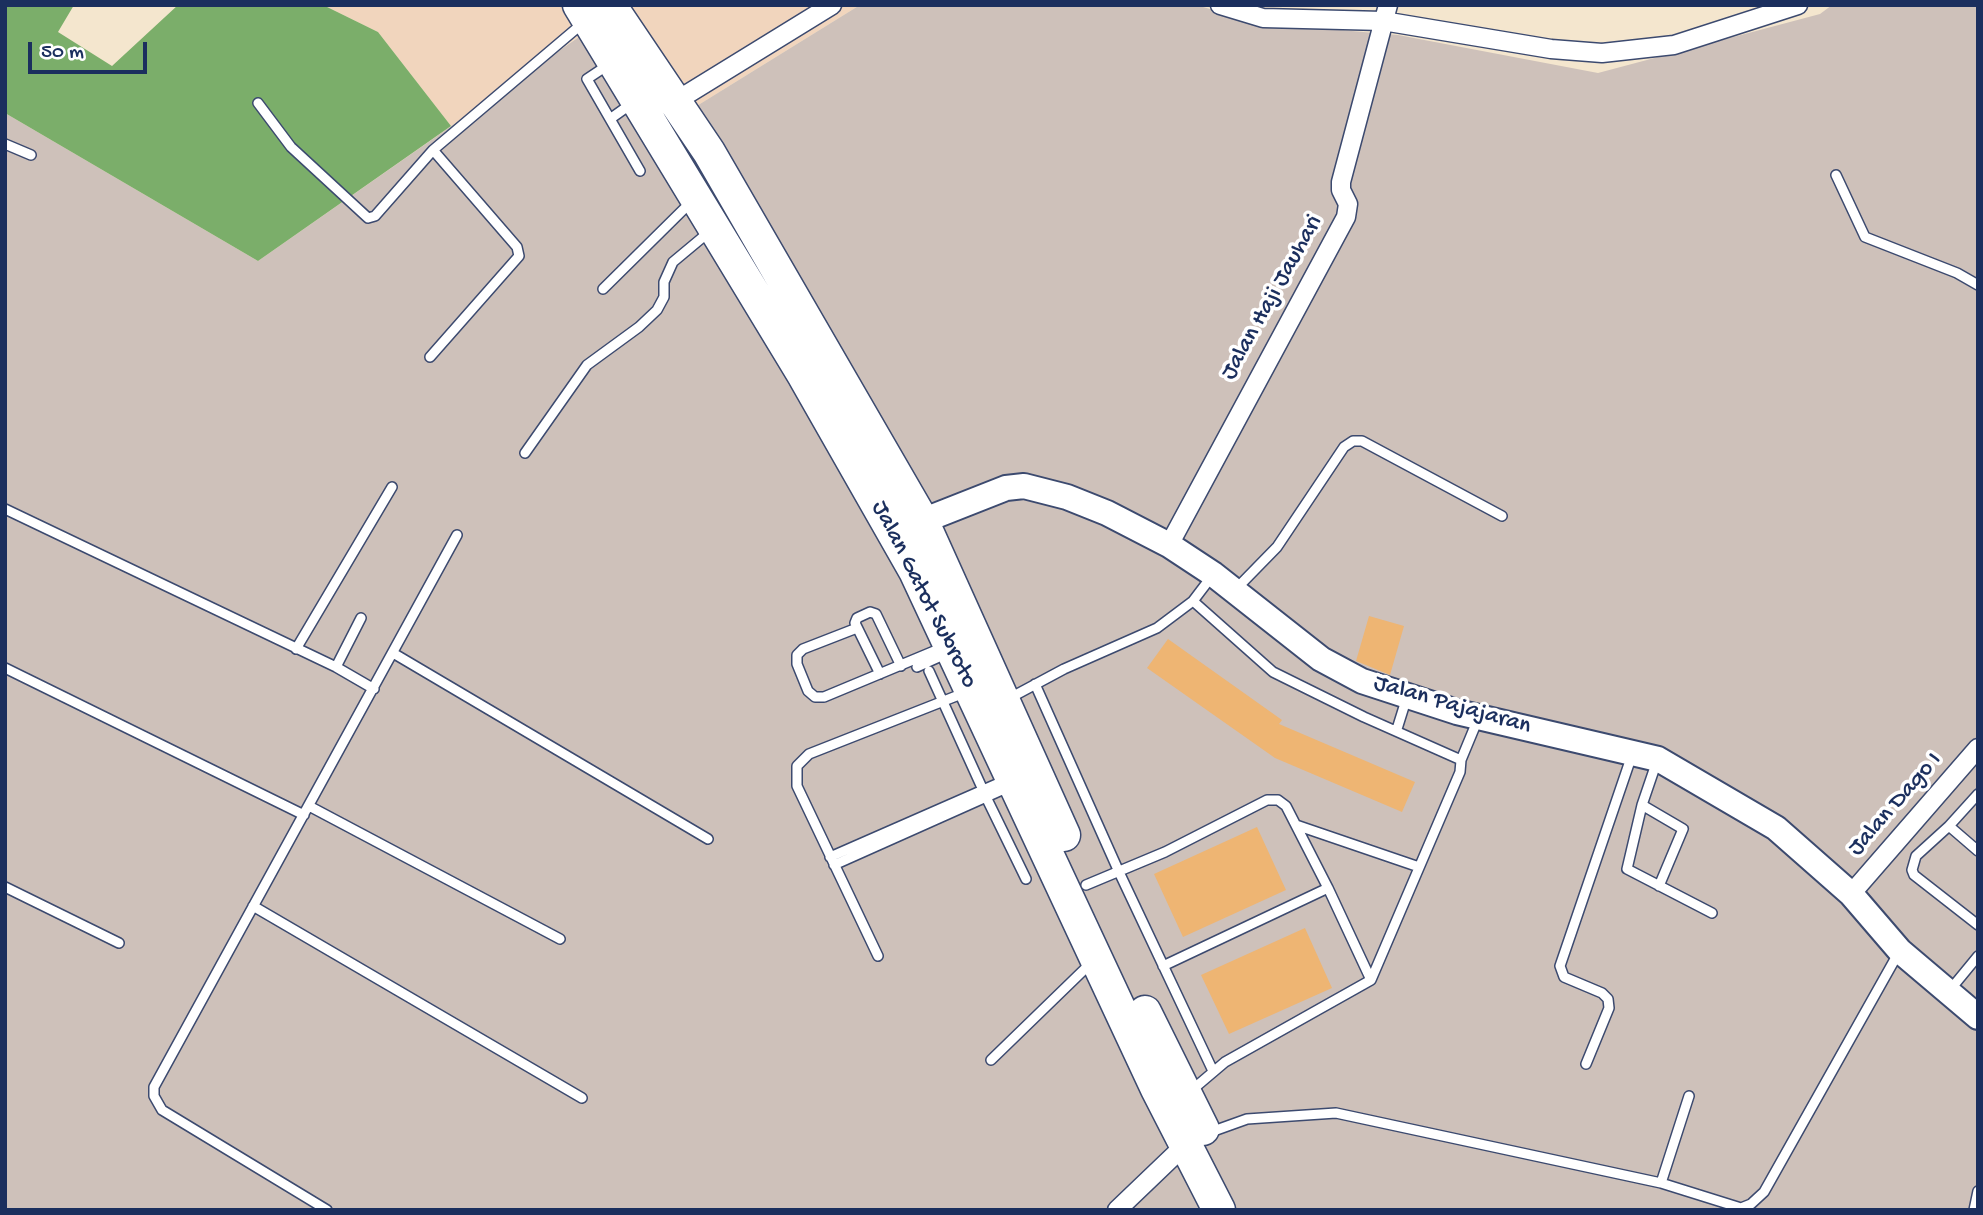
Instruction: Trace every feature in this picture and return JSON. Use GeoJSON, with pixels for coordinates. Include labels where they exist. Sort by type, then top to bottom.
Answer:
{"type":"FeatureCollection","features":[{"type":"Feature","properties":{"kind":"highway","name":"Jalan Gatot Subroto"},"geometry":{"type":"LineString","coordinates":[[592,10],[676,102],[709,152],[1022,692],[1086,885],[1185,1095],[1219,1210]]}},
{"type":"Feature","properties":{"kind":"highway","name":"Jalan Gatot Subroto"},"geometry":{"type":"LineString","coordinates":[[592,10],[612,62],[804,376],[894,533],[944,656],[957,696],[1015,780],[1157,1089],[1197,1139],[1240,1210]]}},
{"type":"Feature","properties":{"kind":"main road","name":"Jalan Pajajaran"},"geometry":{"type":"LineString","coordinates":[[894,533],[993,492],[1024,486],[1067,497],[1107,513],[1169,545],[1235,590],[1321,659],[1362,681],[1479,717],[1658,759],[1776,828],[1851,894],[1900,951],[1978,1017]]}},
{"type":"Feature","properties":{"kind":"street"},"geometry":{"type":"LineString","coordinates":[[641,109],[676,102],[832,5]]}},
{"type":"Feature","properties":{"kind":"street"},"geometry":{"type":"LineString","coordinates":[[1220,5],[1263,18],[1385,13],[1551,50],[1627,52],[1674,45],[1798,5]]}},
{"type":"Feature","properties":{"kind":"street","name":"Jalan Haji Jauhari"},"geometry":{"type":"LineString","coordinates":[[1169,545],[1346,217],[1348,205],[1341,190],[1341,182],[1385,13]]}},
{"type":"Feature","properties":{"kind":"street","name":"Jalan Dago I"},"geometry":{"type":"LineString","coordinates":[[1851,894],[1978,748]]}},
{"type":"Feature","properties":{"kind":"street"},"geometry":{"type":"LineString","coordinates":[[1117,1210],[1197,1139]]}},
{"type":"Feature","properties":{"kind":"lane"},"geometry":{"type":"LineString","coordinates":[[258,103],[291,147],[368,218],[375,216],[433,150],[592,10]]}},
{"type":"Feature","properties":{"kind":"lane"},"geometry":{"type":"LineString","coordinates":[[612,62],[587,79],[640,170]]}},
{"type":"Feature","properties":{"kind":"lane"},"geometry":{"type":"LineString","coordinates":[[610,119],[641,109]]}},
{"type":"Feature","properties":{"kind":"lane"},"geometry":{"type":"LineString","coordinates":[[5,144],[31,155]]}},
{"type":"Feature","properties":{"kind":"lane"},"geometry":{"type":"LineString","coordinates":[[430,358],[516,264],[519,256],[517,247],[433,150]]}},
{"type":"Feature","properties":{"kind":"lane"},"geometry":{"type":"LineString","coordinates":[[1836,175],[1866,237],[1956,273],[1978,285]]}},
{"type":"Feature","properties":{"kind":"lane"},"geometry":{"type":"LineString","coordinates":[[603,289],[695,198]]}},
{"type":"Feature","properties":{"kind":"lane"},"geometry":{"type":"LineString","coordinates":[[525,453],[587,365],[639,327],[657,310],[664,297],[664,282],[673,262],[713,228]]}},
{"type":"Feature","properties":{"kind":"lane"},"geometry":{"type":"LineString","coordinates":[[1235,590],[1277,547],[1344,447],[1353,441],[1362,442],[1502,516]]}},
{"type":"Feature","properties":{"kind":"lane"},"geometry":{"type":"LineString","coordinates":[[296,649],[392,487]]}},
{"type":"Feature","properties":{"kind":"lane"},"geometry":{"type":"LineString","coordinates":[[5,509],[335,667],[374,689]]}},
{"type":"Feature","properties":{"kind":"lane"},"geometry":{"type":"LineString","coordinates":[[327,1210],[162,1110],[154,1096],[157,1075],[307,810],[457,535]]}},
{"type":"Feature","properties":{"kind":"lane"},"geometry":{"type":"LineString","coordinates":[[1213,574],[1193,601],[1138,639],[1022,692],[1119,872],[1213,1070]]}},
{"type":"Feature","properties":{"kind":"lane"},"geometry":{"type":"LineString","coordinates":[[1193,601],[1273,672],[1364,717],[1397,729],[1461,760]]}},
{"type":"Feature","properties":{"kind":"lane"},"geometry":{"type":"LineString","coordinates":[[880,674],[857,628],[857,618],[870,612],[876,614],[901,666]]}},
{"type":"Feature","properties":{"kind":"lane"},"geometry":{"type":"LineString","coordinates":[[335,667],[361,618]]}},
{"type":"Feature","properties":{"kind":"lane"},"geometry":{"type":"LineString","coordinates":[[857,628],[803,649],[797,655],[797,664],[808,691],[815,697],[824,697],[901,666],[944,656]]}},
{"type":"Feature","properties":{"kind":"lane"},"geometry":{"type":"LineString","coordinates":[[393,653],[708,839]]}},
{"type":"Feature","properties":{"kind":"lane"},"geometry":{"type":"LineString","coordinates":[[916,667],[944,656]]}},
{"type":"Feature","properties":{"kind":"lane"},"geometry":{"type":"LineString","coordinates":[[5,668],[307,810],[560,939]]}},
{"type":"Feature","properties":{"kind":"lane"},"geometry":{"type":"LineString","coordinates":[[878,957],[797,786],[797,766],[802,758],[957,696],[985,793],[1026,880]]}},
{"type":"Feature","properties":{"kind":"lane"},"geometry":{"type":"LineString","coordinates":[[1397,729],[1408,696]]}},
{"type":"Feature","properties":{"kind":"lane"},"geometry":{"type":"LineString","coordinates":[[1185,1095],[1213,1070],[1371,980],[1460,772],[1461,760],[1479,717]]}},
{"type":"Feature","properties":{"kind":"lane"},"geometry":{"type":"LineString","coordinates":[[1586,1064],[1609,1008],[1608,999],[1602,993],[1563,977],[1560,966],[1633,752]]}},
{"type":"Feature","properties":{"kind":"lane"},"geometry":{"type":"LineString","coordinates":[[1658,759],[1627,869],[1712,913]]}},
{"type":"Feature","properties":{"kind":"lane"},"geometry":{"type":"LineString","coordinates":[[832,861],[1015,780]]}},
{"type":"Feature","properties":{"kind":"lane"},"geometry":{"type":"LineString","coordinates":[[1978,794],[1949,826],[1916,856],[1912,870],[1914,875],[1978,925]]}},
{"type":"Feature","properties":{"kind":"lane"},"geometry":{"type":"LineString","coordinates":[[1086,885],[1119,872],[1267,800],[1278,800],[1286,806],[1296,825],[1371,980]]}},
{"type":"Feature","properties":{"kind":"lane"},"geometry":{"type":"LineString","coordinates":[[1643,805],[1683,829],[1660,886]]}},
{"type":"Feature","properties":{"kind":"lane"},"geometry":{"type":"LineString","coordinates":[[1296,825],[1419,867]]}},
{"type":"Feature","properties":{"kind":"lane"},"geometry":{"type":"LineString","coordinates":[[1949,826],[1978,851]]}},
{"type":"Feature","properties":{"kind":"lane"},"geometry":{"type":"LineString","coordinates":[[5,887],[119,943]]}},
{"type":"Feature","properties":{"kind":"lane"},"geometry":{"type":"LineString","coordinates":[[1163,966],[1328,888]]}},
{"type":"Feature","properties":{"kind":"lane"},"geometry":{"type":"LineString","coordinates":[[253,906],[582,1098]]}},
{"type":"Feature","properties":{"kind":"lane"},"geometry":{"type":"LineString","coordinates":[[1197,1139],[1247,1119],[1336,1113],[1661,1183],[1741,1208],[1757,1199],[1900,951]]}},
{"type":"Feature","properties":{"kind":"lane"},"geometry":{"type":"LineString","coordinates":[[1948,992],[1978,956]]}},
{"type":"Feature","properties":{"kind":"lane"},"geometry":{"type":"LineString","coordinates":[[991,1060],[1096,959]]}},
{"type":"Feature","properties":{"kind":"lane"},"geometry":{"type":"LineString","coordinates":[[1661,1183],[1689,1096]]}},
{"type":"Feature","properties":{"kind":"lane"},"geometry":{"type":"LineString","coordinates":[[1974,1210],[1978,1191]]}},
{"type":"Feature","properties":{"kind":"shaded area"},"geometry":{"type":"Polygon","coordinates":[[[323,5],[860,5],[687,112],[618,9],[451,126],[378,32],[323,5]]]}},
{"type":"Feature","properties":{"kind":"shaded area"},"geometry":{"type":"Polygon","coordinates":[[[860,5],[1196,5],[1259,23],[1398,35],[1598,73],[1820,14],[1832,5],[1978,5],[1978,1210],[5,1210],[5,113],[258,261],[619,9],[687,112],[860,5]]]}},
{"type":"Feature","properties":{"kind":"green space"},"geometry":{"type":"Polygon","coordinates":[[[5,5],[74,5],[58,32],[112,66],[178,5],[323,5],[378,32],[451,126],[258,261],[5,113],[5,5]]]}},
{"type":"Feature","properties":{"kind":"building"},"geometry":{"type":"Polygon","coordinates":[[[1369,616],[1404,626],[1390,675],[1356,661],[1369,616]]]}},
{"type":"Feature","properties":{"kind":"building"},"geometry":{"type":"Polygon","coordinates":[[[1168,639],[1282,720],[1279,724],[1415,782],[1402,812],[1275,758],[1147,668],[1168,639]]]}},
{"type":"Feature","properties":{"kind":"building"},"geometry":{"type":"Polygon","coordinates":[[[1257,827],[1286,890],[1183,937],[1154,874],[1257,827]]]}},
{"type":"Feature","properties":{"kind":"building"},"geometry":{"type":"Polygon","coordinates":[[[1305,928],[1332,988],[1229,1034],[1201,975],[1305,928]]]}}]}
